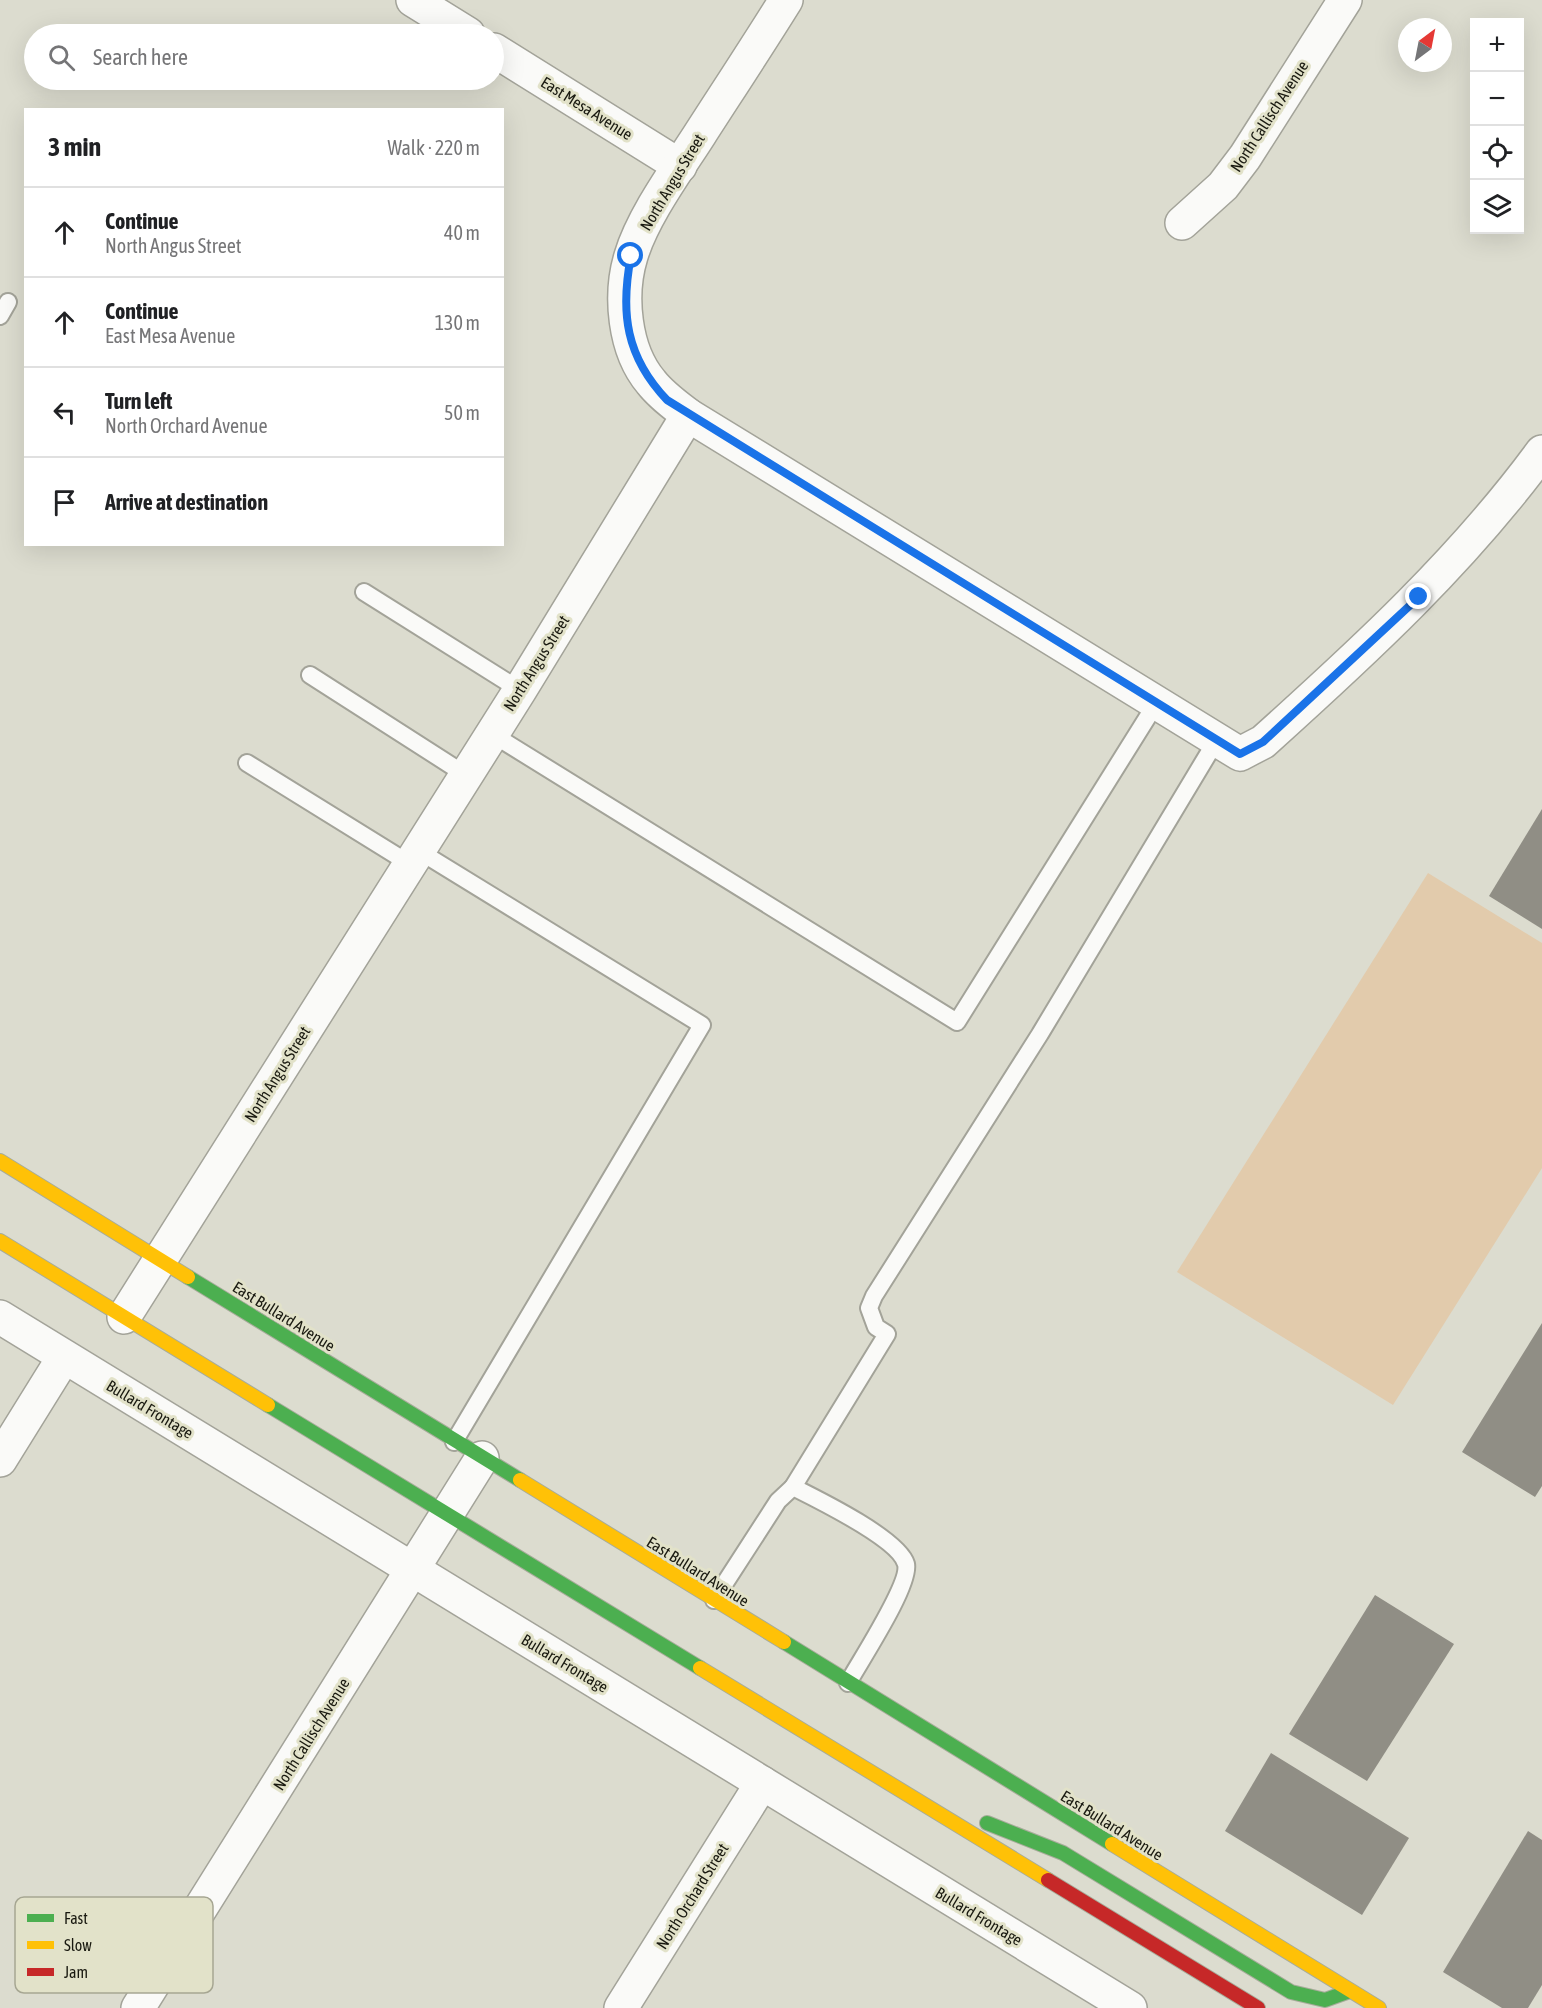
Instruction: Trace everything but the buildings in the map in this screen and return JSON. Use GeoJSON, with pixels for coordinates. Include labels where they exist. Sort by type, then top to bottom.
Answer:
{"type":"FeatureCollection","features":[{"type":"Feature","properties":{"kind":"main road","name":"East Bullard Avenue"},"geometry":{"type":"LineString","coordinates":[[0,1161],[1379,2008]]}},
{"type":"Feature","properties":{"kind":"main road"},"geometry":{"type":"LineString","coordinates":[[0,1241],[1258,2008]]}},
{"type":"Feature","properties":{"kind":"main road"},"geometry":{"type":"LineString","coordinates":[[907,1792],[1064,1853],[1291,1992],[1325,2000],[1350,1990]]}},
{"type":"Feature","properties":{"kind":"street"},"geometry":{"type":"LineString","coordinates":[[413,0],[452,24]]}},
{"type":"Feature","properties":{"kind":"street","name":"North Angus Street"},"geometry":{"type":"LineString","coordinates":[[124,1317],[520,690],[688,415],[667,400],[649,381],[634,353],[627,323],[625,286],[631,256],[680,166],[786,0]]}},
{"type":"Feature","properties":{"kind":"street","name":"North Callisch Avenue"},"geometry":{"type":"LineString","coordinates":[[1182,223],[1223,186],[1245,157],[1345,0]]}},
{"type":"Feature","properties":{"kind":"street","name":"East Mesa Avenue"},"geometry":{"type":"LineString","coordinates":[[504,56],[680,166]]}},
{"type":"Feature","properties":{"kind":"street"},"geometry":{"type":"LineString","coordinates":[[688,415],[1228,747],[1263,742],[1419,597],[1512,493],[1542,452]]}},
{"type":"Feature","properties":{"kind":"street","name":"Bullard Frontage"},"geometry":{"type":"LineString","coordinates":[[0,1317],[762,1783],[1117,2005]]}},
{"type":"Feature","properties":{"kind":"street"},"geometry":{"type":"LineString","coordinates":[[0,1460],[64,1357]]}},
{"type":"Feature","properties":{"kind":"street","name":"North Callisch Avenue"},"geometry":{"type":"LineString","coordinates":[[208,1897],[448,1514],[468,1450]]}},
{"type":"Feature","properties":{"kind":"street","name":"North Orchard Street"},"geometry":{"type":"LineString","coordinates":[[621,2008],[762,1783]]}},
{"type":"Feature","properties":{"kind":"street","name":"North Callisch Avenue"},"geometry":{"type":"LineString","coordinates":[[138,2008],[147,1993]]}},
{"type":"Feature","properties":{"kind":"lane"},"geometry":{"type":"LineString","coordinates":[[364,592],[520,690]]}},
{"type":"Feature","properties":{"kind":"lane"},"geometry":{"type":"LineString","coordinates":[[310,675],[466,775]]}},
{"type":"Feature","properties":{"kind":"lane"},"geometry":{"type":"LineString","coordinates":[[492,734],[957,1022],[1157,702]]}},
{"type":"Feature","properties":{"kind":"lane"},"geometry":{"type":"LineString","coordinates":[[714,1600],[778,1501],[793,1487],[887,1334],[876,1327],[869,1308],[874,1296],[1040,1034],[1228,747]]}},
{"type":"Feature","properties":{"kind":"lane"},"geometry":{"type":"LineString","coordinates":[[248,763],[702,1025],[468,1450]]}},
{"type":"Feature","properties":{"kind":"lane"},"geometry":{"type":"LineString","coordinates":[[793,1487],[895,1546],[906,1564],[903,1586],[848,1683]]}},
{"type":"Feature","properties":{"kind":"shaded area"},"geometry":{"type":"Polygon","coordinates":[[[1428,873],[1542,943],[1542,1168],[1393,1405],[1177,1272],[1428,873]]]}},
{"type":"Feature","properties":{"kind":"traffic: fast"},"geometry":{"type":"LineString","coordinates":[[188,1277],[520,1480]]}},
{"type":"Feature","properties":{"kind":"traffic: fast"},"geometry":{"type":"LineString","coordinates":[[268,1405],[700,1668]]}},
{"type":"Feature","properties":{"kind":"traffic: fast"},"geometry":{"type":"LineString","coordinates":[[784,1642],[1112,1844]]}},
{"type":"Feature","properties":{"kind":"traffic: fast"},"geometry":{"type":"LineString","coordinates":[[987,1823],[1063,1853],[1291,1992],[1325,2000],[1350,1991]]}},
{"type":"Feature","properties":{"kind":"traffic: slow"},"geometry":{"type":"LineString","coordinates":[[0,1161],[188,1277]]}},
{"type":"Feature","properties":{"kind":"traffic: slow"},"geometry":{"type":"LineString","coordinates":[[0,1241],[268,1405]]}},
{"type":"Feature","properties":{"kind":"traffic: slow"},"geometry":{"type":"LineString","coordinates":[[520,1480],[784,1642]]}},
{"type":"Feature","properties":{"kind":"traffic: slow"},"geometry":{"type":"LineString","coordinates":[[700,1668],[1048,1880]]}},
{"type":"Feature","properties":{"kind":"traffic: slow"},"geometry":{"type":"LineString","coordinates":[[1112,1844],[1379,2008]]}},
{"type":"Feature","properties":{"kind":"traffic: jam"},"geometry":{"type":"LineString","coordinates":[[1048,1880],[1258,2008]]}},
{"type":"Feature","properties":{"kind":"route"},"geometry":{"type":"LineString","coordinates":[[631,256],[625,286],[627,323],[634,353],[649,381],[667,400],[1240,754],[1263,742],[1419,597]]}}]}
